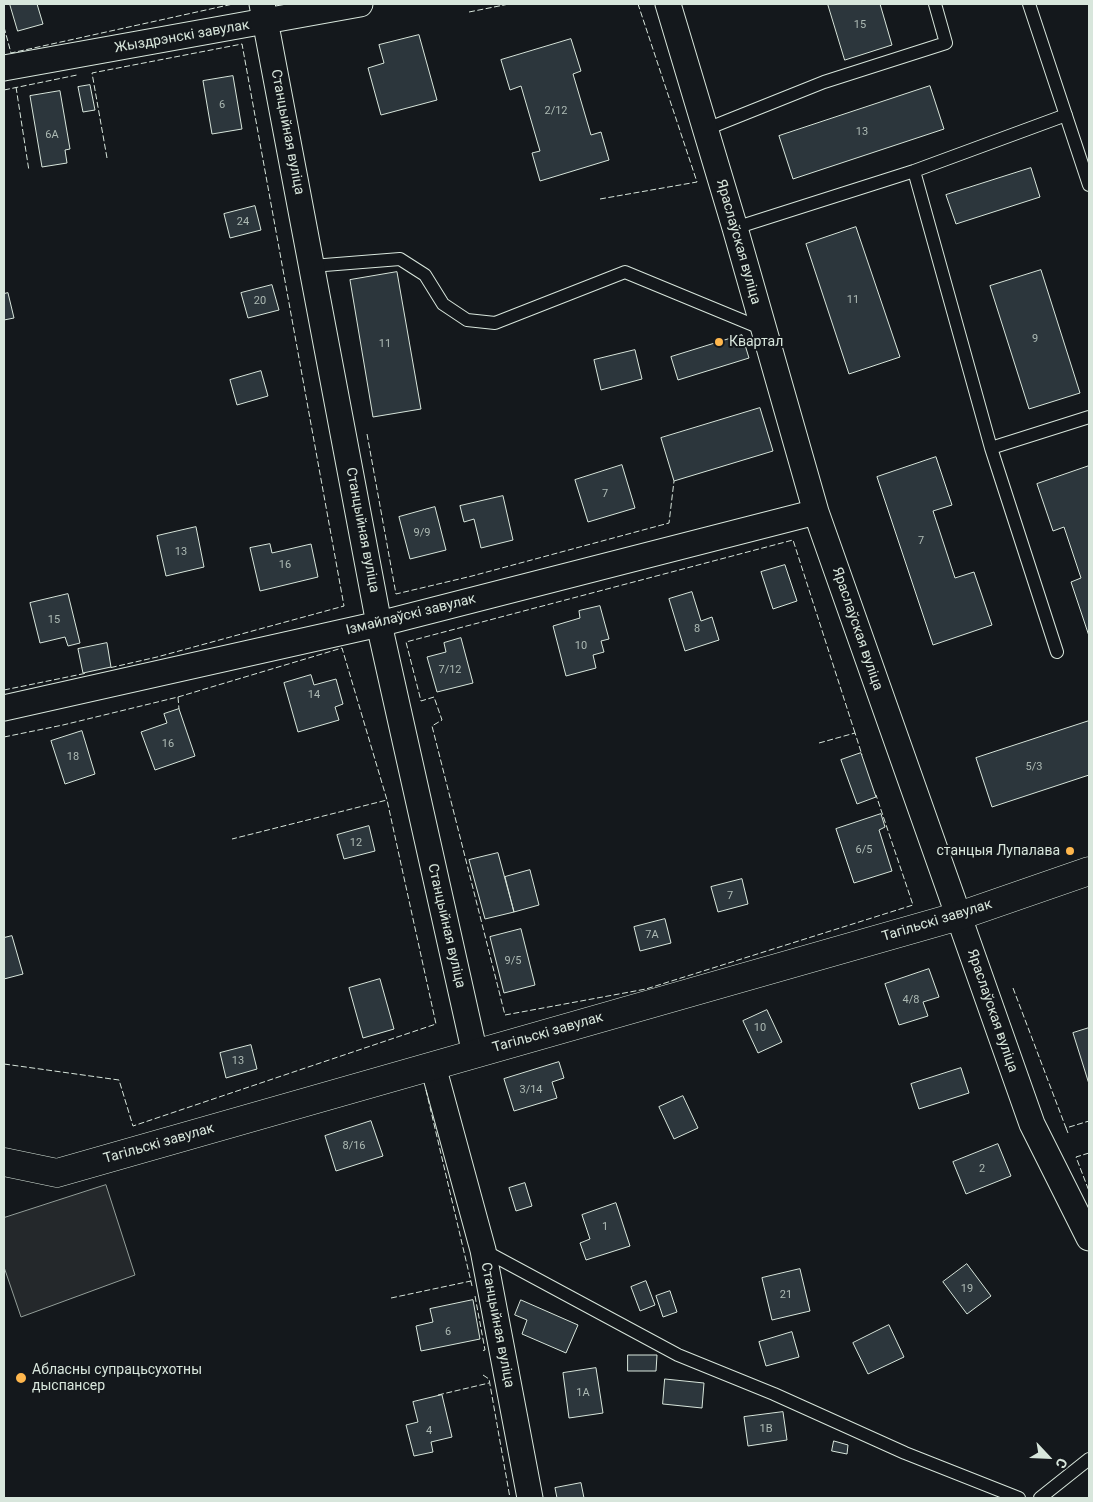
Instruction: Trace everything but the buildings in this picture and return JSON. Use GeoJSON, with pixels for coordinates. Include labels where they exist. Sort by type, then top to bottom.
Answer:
{"type":"FeatureCollection","features":[{"type":"Feature","properties":{"kind":"main road","name":"Тагільскі завулак"},"geometry":{"type":"LineString","coordinates":[[4,1162],[57,1172],[959,916],[1089,871]]}},
{"type":"Feature","properties":{"kind":"street","name":"Жыздрэнскі завулак"},"geometry":{"type":"LineString","coordinates":[[4,68],[264,13],[360,4]]}},
{"type":"Feature","properties":{"kind":"street","name":"Яраслаўская вуліца"},"geometry":{"type":"LineString","coordinates":[[668,4],[704,130],[736,228],[816,512],[1032,1124],[1089,1238]]}},
{"type":"Feature","properties":{"kind":"street","name":"Станцыйная вуліца"},"geometry":{"type":"LineString","coordinates":[[264,13],[379,624],[474,1054]]}},
{"type":"Feature","properties":{"kind":"street","name":"Ізмайлаўскі завулак"},"geometry":{"type":"LineString","coordinates":[[4,708],[379,624],[816,512]]}},
{"type":"Feature","properties":{"kind":"street","name":"Станцыйная вуліца"},"geometry":{"type":"LineString","coordinates":[[433,1066],[483,1250],[530,1498]]}},
{"type":"Feature","properties":{"kind":"lane"},"geometry":{"type":"LineString","coordinates":[[704,130],[824,82],[946,43],[935,4]]}},
{"type":"Feature","properties":{"kind":"lane"},"geometry":{"type":"LineString","coordinates":[[1029,4],[1066,115],[1087,168],[1089,185]]}},
{"type":"Feature","properties":{"kind":"lane"},"geometry":{"type":"LineString","coordinates":[[736,228],[914,171],[1066,115]]}},
{"type":"Feature","properties":{"kind":"lane"},"geometry":{"type":"LineString","coordinates":[[914,171],[991,448],[1057,652]]}},
{"type":"Feature","properties":{"kind":"lane"},"geometry":{"type":"LineString","coordinates":[[312,266],[400,259],[425,275],[442,304],[467,320],[495,323],[625,272],[763,329]]}},
{"type":"Feature","properties":{"kind":"lane"},"geometry":{"type":"LineString","coordinates":[[991,448],[1089,417]]}},
{"type":"Feature","properties":{"kind":"lane"},"geometry":{"type":"LineString","coordinates":[[483,1250],[678,1355],[774,1394],[905,1453],[1020,1498]]}},
{"type":"Feature","properties":{"kind":"lane"},"geometry":{"type":"LineString","coordinates":[[1040,1498],[1089,1459]]}},
{"type":"Feature","properties":{"kind":"shaded area"},"geometry":{"type":"Polygon","coordinates":[[[106,1185],[135,1275],[21,1317],[4,1267],[4,1218],[106,1185]]]}},
{"type":"Feature","properties":{"kind":"fence"},"geometry":{"type":"LineString","coordinates":[[4,27],[11,53],[233,4]]}},
{"type":"Feature","properties":{"kind":"fence"},"geometry":{"type":"LineString","coordinates":[[469,12],[509,4]]}},
{"type":"Feature","properties":{"kind":"fence"},"geometry":{"type":"LineString","coordinates":[[600,199],[697,182],[638,4]]}},
{"type":"Feature","properties":{"kind":"fence"},"geometry":{"type":"LineString","coordinates":[[107,158],[92,73],[242,44],[344,606],[157,657],[109,668]]}},
{"type":"Feature","properties":{"kind":"fence"},"geometry":{"type":"LineString","coordinates":[[4,90],[77,75]]}},
{"type":"Feature","properties":{"kind":"fence"},"geometry":{"type":"LineString","coordinates":[[16,87],[29,171]]}},
{"type":"Feature","properties":{"kind":"fence"},"geometry":{"type":"LineString","coordinates":[[367,434],[396,594],[472,576],[669,523],[674,481]]}},
{"type":"Feature","properties":{"kind":"fence"},"geometry":{"type":"LineString","coordinates":[[855,733],[793,540],[406,642],[421,701],[434,697],[442,720],[432,726],[505,1015],[646,989],[913,905],[876,795]]}},
{"type":"Feature","properties":{"kind":"fence"},"geometry":{"type":"LineString","coordinates":[[178,697],[342,648],[387,800],[232,839]]}},
{"type":"Feature","properties":{"kind":"fence"},"geometry":{"type":"LineString","coordinates":[[4,690],[87,673]]}},
{"type":"Feature","properties":{"kind":"fence"},"geometry":{"type":"LineString","coordinates":[[4,737],[63,725],[178,697],[179,709]]}},
{"type":"Feature","properties":{"kind":"fence"},"geometry":{"type":"LineString","coordinates":[[819,743],[855,733],[862,755]]}},
{"type":"Feature","properties":{"kind":"fence"},"geometry":{"type":"LineString","coordinates":[[4,1064],[119,1080],[133,1126],[436,1024],[387,800]]}},
{"type":"Feature","properties":{"kind":"fence"},"geometry":{"type":"LineString","coordinates":[[1013,988],[1066,1128]]}},
{"type":"Feature","properties":{"kind":"fence"},"geometry":{"type":"LineString","coordinates":[[426,1090],[472,1286]]}},
{"type":"Feature","properties":{"kind":"fence"},"geometry":{"type":"LineString","coordinates":[[1068,1133],[1066,1128],[1089,1121]]}},
{"type":"Feature","properties":{"kind":"fence"},"geometry":{"type":"LineString","coordinates":[[1089,1153],[1076,1157],[1089,1191]]}},
{"type":"Feature","properties":{"kind":"fence"},"geometry":{"type":"LineString","coordinates":[[391,1298],[471,1281]]}},
{"type":"Feature","properties":{"kind":"fence"},"geometry":{"type":"LineString","coordinates":[[475,1296],[485,1350],[481,1351]]}},
{"type":"Feature","properties":{"kind":"fence"},"geometry":{"type":"LineString","coordinates":[[483,1375],[489,1379],[510,1498]]}},
{"type":"Feature","properties":{"kind":"fence"},"geometry":{"type":"LineString","coordinates":[[438,1395],[489,1383]]}},
{"type":"Feature","properties":{"kind":"place","name":"Квартал"},"geometry":{"type":"Point","coordinates":[719,342]}},
{"type":"Feature","properties":{"kind":"place","name":"станцыя Лупалава"},"geometry":{"type":"Point","coordinates":[1070,851]}},
{"type":"Feature","properties":{"kind":"place","name":"Абласны супрацьсухотны дыспансер"},"geometry":{"type":"Point","coordinates":[21,1378]}}]}
